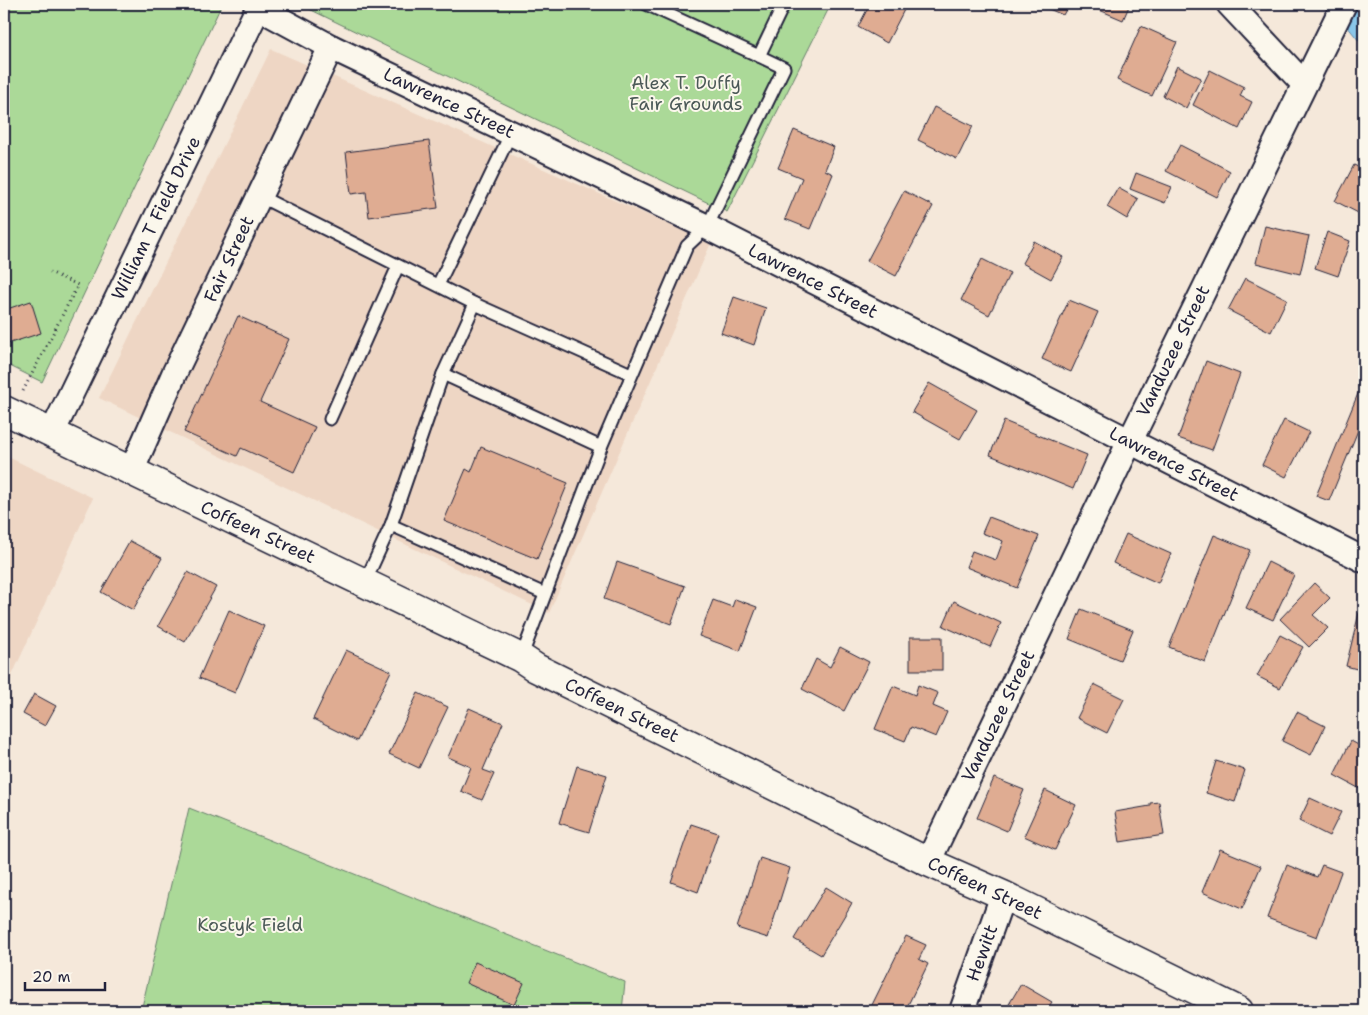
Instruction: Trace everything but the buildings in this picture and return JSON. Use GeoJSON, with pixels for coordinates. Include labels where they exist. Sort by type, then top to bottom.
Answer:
{"type":"FeatureCollection","features":[{"type":"Feature","properties":{"kind":"main road","name":"Coffeen Street"},"geometry":{"type":"LineString","coordinates":[[8,412],[521,658],[545,672],[928,862],[1003,895],[1239,1011]]}},
{"type":"Feature","properties":{"kind":"street"},"geometry":{"type":"LineString","coordinates":[[1229,4],[1304,84]]}},
{"type":"Feature","properties":{"kind":"street","name":"Vanduzee Street"},"geometry":{"type":"LineString","coordinates":[[928,862],[1130,441],[1344,4]]}},
{"type":"Feature","properties":{"kind":"street","name":"Lawrence Street"},"geometry":{"type":"LineString","coordinates":[[260,6],[331,47],[707,227],[1364,560]]}},
{"type":"Feature","properties":{"kind":"street","name":"William T Field Drive"},"geometry":{"type":"LineString","coordinates":[[52,433],[260,6]]}},
{"type":"Feature","properties":{"kind":"street","name":"Fair Street"},"geometry":{"type":"LineString","coordinates":[[131,472],[174,374],[331,47]]}},
{"type":"Feature","properties":{"kind":"street","name":"Hewitt"},"geometry":{"type":"LineString","coordinates":[[962,1011],[1003,895]]}},
{"type":"Feature","properties":{"kind":"lane"},"geometry":{"type":"LineString","coordinates":[[521,658],[601,447],[687,246],[707,227],[784,68],[646,4]]}},
{"type":"Feature","properties":{"kind":"lane"},"geometry":{"type":"LineString","coordinates":[[759,56],[784,4]]}},
{"type":"Feature","properties":{"kind":"lane"},"geometry":{"type":"LineString","coordinates":[[438,285],[510,132]]}},
{"type":"Feature","properties":{"kind":"lane"},"geometry":{"type":"LineString","coordinates":[[259,196],[475,304],[631,374]]}},
{"type":"Feature","properties":{"kind":"lane"},"geometry":{"type":"LineString","coordinates":[[330,419],[398,266]]}},
{"type":"Feature","properties":{"kind":"lane"},"geometry":{"type":"LineString","coordinates":[[364,582],[391,525],[443,374],[475,304]]}},
{"type":"Feature","properties":{"kind":"lane"},"geometry":{"type":"LineString","coordinates":[[443,374],[601,447]]}},
{"type":"Feature","properties":{"kind":"lane"},"geometry":{"type":"LineString","coordinates":[[391,525],[545,594]]}},
{"type":"Feature","properties":{"kind":"path"},"geometry":{"type":"LineString","coordinates":[[8,412],[78,285],[50,272]]}},
{"type":"Feature","properties":{"kind":"shaded area"},"geometry":{"type":"Polygon","coordinates":[[[271,49],[711,243],[549,613],[99,398],[271,49]]]}},
{"type":"Feature","properties":{"kind":"shaded area"},"geometry":{"type":"Polygon","coordinates":[[[4,455],[93,498],[4,693],[4,455]]]}},
{"type":"Feature","properties":{"kind":"green space"},"geometry":{"type":"Polygon","coordinates":[[[4,4],[222,4],[42,382],[4,363],[4,4]]]}},
{"type":"Feature","properties":{"kind":"green space","name":"Alex T. Duffy Fair Grounds"},"geometry":{"type":"Polygon","coordinates":[[[299,4],[831,4],[727,212],[299,4]]]}},
{"type":"Feature","properties":{"kind":"green space","name":"Kostyk Field"},"geometry":{"type":"Polygon","coordinates":[[[189,808],[625,982],[622,1011],[141,1011],[189,808]]]}},
{"type":"Feature","properties":{"kind":"water"},"geometry":{"type":"Polygon","coordinates":[[[1334,4],[1364,4],[1364,47],[1338,15],[1334,4]]]}}]}
